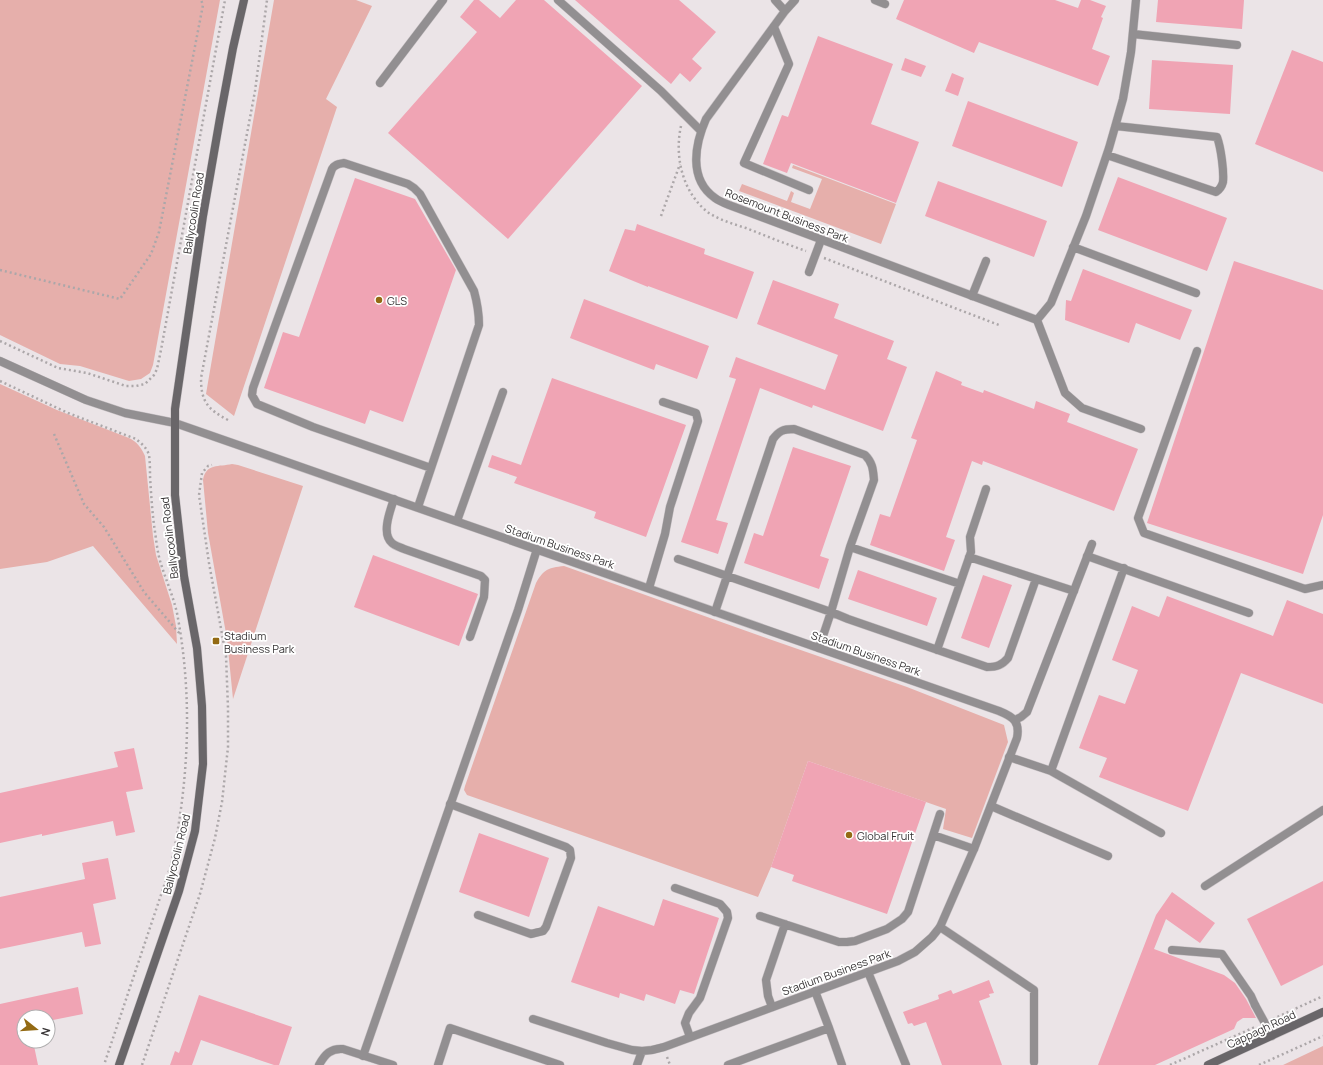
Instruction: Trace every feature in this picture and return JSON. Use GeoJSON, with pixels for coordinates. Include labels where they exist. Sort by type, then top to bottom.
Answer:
{"type":"FeatureCollection","features":[{"type":"Feature","properties":{"kind":"street","name":"Ballycoolin Road"},"geometry":{"type":"LineString","coordinates":[[119,1065],[180,891],[195,831],[203,764],[202,706],[197,648],[184,576],[175,495],[176,401],[203,216],[233,48],[244,0]]}},
{"type":"Feature","properties":{"kind":"street"},"geometry":{"type":"LineString","coordinates":[[380,83],[443,0]]}},
{"type":"Feature","properties":{"kind":"street"},"geometry":{"type":"LineString","coordinates":[[558,0],[661,91],[701,131]]}},
{"type":"Feature","properties":{"kind":"street"},"geometry":{"type":"LineString","coordinates":[[775,0],[786,10]]}},
{"type":"Feature","properties":{"kind":"street","name":"Rosemount Business Park"},"geometry":{"type":"LineString","coordinates":[[795,0],[786,10],[706,119],[698,142],[696,167],[699,178],[705,189],[715,198],[729,205],[1036,320]]}},
{"type":"Feature","properties":{"kind":"street"},"geometry":{"type":"LineString","coordinates":[[875,0],[885,4]]}},
{"type":"Feature","properties":{"kind":"street"},"geometry":{"type":"LineString","coordinates":[[1136,0],[1133,34],[1123,99],[1116,126],[1086,216],[1051,303],[1036,320],[1065,393],[1082,408],[1141,429]]}},
{"type":"Feature","properties":{"kind":"street"},"geometry":{"type":"LineString","coordinates":[[774,27],[789,64],[744,163],[809,190]]}},
{"type":"Feature","properties":{"kind":"street"},"geometry":{"type":"LineString","coordinates":[[1133,34],[1237,45]]}},
{"type":"Feature","properties":{"kind":"street"},"geometry":{"type":"LineString","coordinates":[[1107,154],[1216,192],[1223,184],[1220,145],[1217,137],[1116,126]]}},
{"type":"Feature","properties":{"kind":"street"},"geometry":{"type":"LineString","coordinates":[[418,507],[480,325],[480,314],[474,291],[420,194],[408,184],[344,163],[339,164],[334,166],[332,169],[274,329],[252,395],[257,404],[285,416],[431,468]]}},
{"type":"Feature","properties":{"kind":"street"},"geometry":{"type":"LineString","coordinates":[[809,272],[821,240]]}},
{"type":"Feature","properties":{"kind":"street"},"geometry":{"type":"LineString","coordinates":[[1073,247],[1196,294]]}},
{"type":"Feature","properties":{"kind":"street"},"geometry":{"type":"LineString","coordinates":[[972,296],[986,261]]}},
{"type":"Feature","properties":{"kind":"street"},"geometry":{"type":"LineString","coordinates":[[1197,351],[1138,518],[1144,533],[1305,589],[1323,585]]}},
{"type":"Feature","properties":{"kind":"street","name":"Stadium Business Park"},"geometry":{"type":"LineString","coordinates":[[0,361],[86,400],[125,413],[175,423],[999,711],[1007,714],[1015,720],[1018,734],[991,806],[940,927],[932,937],[915,952],[898,961],[690,1037],[658,1048],[642,1051]]}},
{"type":"Feature","properties":{"kind":"street"},"geometry":{"type":"LineString","coordinates":[[457,521],[503,392]]}},
{"type":"Feature","properties":{"kind":"street"},"geometry":{"type":"LineString","coordinates":[[648,588],[665,534],[670,506],[698,421],[696,413],[663,402]]}},
{"type":"Feature","properties":{"kind":"street"},"geometry":{"type":"LineString","coordinates":[[715,612],[773,439],[778,432],[786,429],[794,429],[865,455],[871,462],[874,480],[850,547],[819,648]]}},
{"type":"Feature","properties":{"kind":"street"},"geometry":{"type":"LineString","coordinates":[[937,650],[969,557],[971,548],[970,537],[986,489]]}},
{"type":"Feature","properties":{"kind":"street"},"geometry":{"type":"LineString","coordinates":[[394,499],[386,528],[388,538],[392,543],[404,549],[481,576],[485,580],[484,597],[470,637]]}},
{"type":"Feature","properties":{"kind":"street"},"geometry":{"type":"LineString","coordinates":[[1015,720],[1027,712],[1092,544]]}},
{"type":"Feature","properties":{"kind":"street"},"geometry":{"type":"LineString","coordinates":[[850,547],[960,584]]}},
{"type":"Feature","properties":{"kind":"street"},"geometry":{"type":"LineString","coordinates":[[363,1056],[518,610],[537,549]]}},
{"type":"Feature","properties":{"kind":"street"},"geometry":{"type":"LineString","coordinates":[[1087,556],[1249,613]]}},
{"type":"Feature","properties":{"kind":"street"},"geometry":{"type":"LineString","coordinates":[[969,557],[1074,591]]}},
{"type":"Feature","properties":{"kind":"street"},"geometry":{"type":"LineString","coordinates":[[678,559],[987,667],[1002,665],[1008,658],[1036,579]]}},
{"type":"Feature","properties":{"kind":"street"},"geometry":{"type":"LineString","coordinates":[[1051,771],[1124,568]]}},
{"type":"Feature","properties":{"kind":"street"},"geometry":{"type":"LineString","coordinates":[[1009,757],[1051,771],[1161,833]]}},
{"type":"Feature","properties":{"kind":"street"},"geometry":{"type":"LineString","coordinates":[[450,804],[566,847],[570,850],[571,858],[546,927],[543,931],[531,934],[478,915]]}},
{"type":"Feature","properties":{"kind":"street"},"geometry":{"type":"LineString","coordinates":[[991,806],[1108,856]]}},
{"type":"Feature","properties":{"kind":"street"},"geometry":{"type":"LineString","coordinates":[[1205,886],[1323,810]]}},
{"type":"Feature","properties":{"kind":"street"},"geometry":{"type":"LineString","coordinates":[[760,916],[839,942],[855,941],[887,929],[902,919],[908,912],[940,814]]}},
{"type":"Feature","properties":{"kind":"street"},"geometry":{"type":"LineString","coordinates":[[933,835],[974,849]]}},
{"type":"Feature","properties":{"kind":"street"},"geometry":{"type":"LineString","coordinates":[[675,888],[720,904],[727,912],[728,918],[700,998],[689,1013],[685,1023],[690,1037]]}},
{"type":"Feature","properties":{"kind":"street"},"geometry":{"type":"LineString","coordinates":[[772,1007],[768,996],[766,980],[785,924]]}},
{"type":"Feature","properties":{"kind":"street"},"geometry":{"type":"LineString","coordinates":[[940,927],[1034,990],[1034,1062]]}},
{"type":"Feature","properties":{"kind":"street"},"geometry":{"type":"LineString","coordinates":[[1172,950],[1222,954],[1251,996],[1272,1036]]}},
{"type":"Feature","properties":{"kind":"street"},"geometry":{"type":"LineString","coordinates":[[868,972],[906,1065]]}},
{"type":"Feature","properties":{"kind":"street"},"geometry":{"type":"LineString","coordinates":[[815,991],[842,1065]]}},
{"type":"Feature","properties":{"kind":"street","name":"Cappagh Road"},"geometry":{"type":"LineString","coordinates":[[1208,1065],[1323,1012]]}},
{"type":"Feature","properties":{"kind":"street"},"geometry":{"type":"LineString","coordinates":[[533,1019],[607,1043],[632,1050],[642,1051],[637,1065]]}},
{"type":"Feature","properties":{"kind":"street"},"geometry":{"type":"LineString","coordinates":[[438,1065],[450,1028],[560,1065]]}},
{"type":"Feature","properties":{"kind":"street"},"geometry":{"type":"LineString","coordinates":[[728,1065],[829,1028]]}},
{"type":"Feature","properties":{"kind":"street"},"geometry":{"type":"LineString","coordinates":[[319,1065],[329,1052],[337,1049],[393,1065]]}},
{"type":"Feature","properties":{"kind":"path"},"geometry":{"type":"LineString","coordinates":[[0,270],[120,299],[151,254],[160,232],[203,5],[202,0]]}},
{"type":"Feature","properties":{"kind":"path"},"geometry":{"type":"LineString","coordinates":[[0,341],[58,368],[87,373],[126,386],[145,384],[154,375],[157,370],[161,350],[225,0]]}},
{"type":"Feature","properties":{"kind":"path"},"geometry":{"type":"LineString","coordinates":[[228,420],[211,409],[204,400],[201,390],[201,378],[255,91],[267,0]]}},
{"type":"Feature","properties":{"kind":"path"},"geometry":{"type":"LineString","coordinates":[[661,216],[680,164]]}},
{"type":"Feature","properties":{"kind":"path"},"geometry":{"type":"LineString","coordinates":[[0,381],[68,413],[136,438],[143,445],[149,455],[154,524],[160,562],[175,603],[184,660],[187,693],[187,732],[185,774],[180,821],[171,865],[104,1065]]}},
{"type":"Feature","properties":{"kind":"path"},"geometry":{"type":"LineString","coordinates":[[54,434],[84,504],[104,527],[144,592],[180,635]]}},
{"type":"Feature","properties":{"kind":"path"},"geometry":{"type":"LineString","coordinates":[[1170,1065],[1323,996]]}},
{"type":"Feature","properties":{"kind":"path"},"geometry":{"type":"LineString","coordinates":[[1259,1065],[1323,1036]]}},
{"type":"Feature","properties":{"kind":"shaded area"},"geometry":{"type":"Polygon","coordinates":[[[0,0],[220,0],[153,365],[150,373],[141,379],[129,381],[80,366],[60,364],[0,335],[0,0]]]}},
{"type":"Feature","properties":{"kind":"shaded area"},"geometry":{"type":"Polygon","coordinates":[[[274,0],[356,0],[372,6],[326,99],[337,107],[234,416],[206,394],[274,0]]]}},
{"type":"Feature","properties":{"kind":"shaded area"},"geometry":{"type":"Polygon","coordinates":[[[793,165],[896,204],[881,244],[739,191],[742,184],[787,201],[791,191],[794,193],[791,202],[810,209],[822,179],[792,168],[793,165]]]}},
{"type":"Feature","properties":{"kind":"shaded area"},"geometry":{"type":"Polygon","coordinates":[[[0,384],[57,410],[129,438],[140,447],[145,456],[156,555],[172,605],[176,626],[177,644],[93,546],[47,562],[0,569],[0,384]]]}},
{"type":"Feature","properties":{"kind":"shaded area"},"geometry":{"type":"Polygon","coordinates":[[[232,464],[303,486],[233,699],[227,639],[208,533],[203,480],[210,468],[232,464]]]}},
{"type":"Feature","properties":{"kind":"shaded area"},"geometry":{"type":"Polygon","coordinates":[[[564,566],[907,687],[1004,725],[1008,742],[972,838],[943,829],[946,809],[808,761],[771,867],[758,897],[467,795],[464,790],[465,786],[536,583],[547,570],[564,566]]]}},
{"type":"Feature","properties":{"kind":"shaded area"},"geometry":{"type":"Polygon","coordinates":[[[1323,1046],[1323,1065],[1283,1065],[1323,1046]]]}},
{"type":"Feature","properties":{"kind":"building"},"geometry":{"type":"Polygon","coordinates":[[[474,0],[479,0],[500,18],[516,0],[544,0],[642,86],[508,239],[388,133],[477,32],[460,17],[474,0]]]}},
{"type":"Feature","properties":{"kind":"building"},"geometry":{"type":"Polygon","coordinates":[[[575,0],[679,0],[716,32],[692,59],[702,68],[690,82],[680,73],[671,84],[575,0]]]}},
{"type":"Feature","properties":{"kind":"building"},"geometry":{"type":"Polygon","coordinates":[[[904,0],[1055,0],[1078,8],[1081,0],[1090,0],[1106,6],[1101,17],[1103,18],[1092,49],[1110,56],[1098,86],[979,42],[974,53],[896,19],[904,0]]]}},
{"type":"Feature","properties":{"kind":"building"},"geometry":{"type":"Polygon","coordinates":[[[1158,0],[1244,0],[1242,29],[1156,22],[1158,0]]]}},
{"type":"Feature","properties":{"kind":"building"},"geometry":{"type":"Polygon","coordinates":[[[818,36],[893,64],[871,124],[919,142],[896,203],[791,163],[787,173],[763,164],[782,115],[788,117],[818,36]]]}},
{"type":"Feature","properties":{"kind":"building"},"geometry":{"type":"Polygon","coordinates":[[[1292,50],[1323,62],[1323,172],[1255,144],[1292,50]]]}},
{"type":"Feature","properties":{"kind":"building"},"geometry":{"type":"Polygon","coordinates":[[[905,58],[926,66],[921,77],[901,70],[905,58]]]}},
{"type":"Feature","properties":{"kind":"building"},"geometry":{"type":"Polygon","coordinates":[[[1152,60],[1233,65],[1230,114],[1149,109],[1152,60]]]}},
{"type":"Feature","properties":{"kind":"building"},"geometry":{"type":"Polygon","coordinates":[[[952,73],[964,78],[958,96],[945,91],[952,73]]]}},
{"type":"Feature","properties":{"kind":"building"},"geometry":{"type":"Polygon","coordinates":[[[968,101],[1078,142],[1062,187],[952,146],[968,101]]]}},
{"type":"Feature","properties":{"kind":"building"},"geometry":{"type":"Polygon","coordinates":[[[1118,177],[1227,218],[1207,271],[1098,230],[1118,177]]]}},
{"type":"Feature","properties":{"kind":"building","name":"GLS"},"geometry":{"type":"Polygon","coordinates":[[[355,178],[415,199],[456,270],[403,422],[370,410],[365,424],[264,388],[283,332],[299,337],[355,178]]]}},
{"type":"Feature","properties":{"kind":"building"},"geometry":{"type":"Polygon","coordinates":[[[938,181],[1047,221],[1034,257],[925,216],[938,181]]]}},
{"type":"Feature","properties":{"kind":"building"},"geometry":{"type":"Polygon","coordinates":[[[637,224],[705,249],[704,254],[754,272],[737,319],[648,287],[609,271],[625,229],[635,231],[637,224]]]}},
{"type":"Feature","properties":{"kind":"building"},"geometry":{"type":"Polygon","coordinates":[[[1234,261],[1323,290],[1323,515],[1303,574],[1147,523],[1234,261]]]}},
{"type":"Feature","properties":{"kind":"building"},"geometry":{"type":"Polygon","coordinates":[[[1083,269],[1192,310],[1180,340],[1136,323],[1129,343],[1065,320],[1066,300],[1071,301],[1083,269]]]}},
{"type":"Feature","properties":{"kind":"building"},"geometry":{"type":"Polygon","coordinates":[[[773,280],[839,304],[834,318],[894,341],[887,359],[907,367],[883,431],[813,405],[812,408],[760,388],[716,520],[728,523],[718,554],[681,542],[736,379],[729,377],[736,357],[825,390],[838,355],[757,324],[773,280]]]}},
{"type":"Feature","properties":{"kind":"building"},"geometry":{"type":"Polygon","coordinates":[[[584,299],[709,346],[697,379],[656,364],[654,370],[570,338],[584,299]]]}},
{"type":"Feature","properties":{"kind":"building"},"geometry":{"type":"Polygon","coordinates":[[[936,371],[962,382],[961,385],[983,393],[984,390],[1034,409],[1036,401],[1070,414],[1067,422],[1138,449],[1114,511],[983,461],[982,465],[972,461],[946,537],[955,540],[944,571],[870,545],[880,514],[890,517],[917,440],[911,438],[936,371]]]}},
{"type":"Feature","properties":{"kind":"building"},"geometry":{"type":"Polygon","coordinates":[[[552,378],[686,425],[646,537],[594,518],[596,512],[514,483],[517,477],[488,467],[492,455],[521,465],[552,378]]]}},
{"type":"Feature","properties":{"kind":"building"},"geometry":{"type":"Polygon","coordinates":[[[793,447],[851,466],[820,556],[829,559],[819,589],[744,563],[754,533],[763,536],[793,447]]]}},
{"type":"Feature","properties":{"kind":"building"},"geometry":{"type":"Polygon","coordinates":[[[373,555],[478,594],[459,646],[354,607],[373,555]]]}},
{"type":"Feature","properties":{"kind":"building"},"geometry":{"type":"Polygon","coordinates":[[[858,570],[937,598],[927,626],[848,599],[858,570]]]}},
{"type":"Feature","properties":{"kind":"building"},"geometry":{"type":"Polygon","coordinates":[[[983,575],[1012,585],[989,648],[961,638],[983,575]]]}},
{"type":"Feature","properties":{"kind":"building"},"geometry":{"type":"Polygon","coordinates":[[[1167,596],[1273,636],[1287,600],[1323,614],[1323,704],[1241,673],[1188,811],[1099,777],[1107,758],[1079,748],[1099,695],[1125,704],[1138,670],[1112,660],[1132,606],[1159,617],[1167,596]]]}},
{"type":"Feature","properties":{"kind":"building"},"geometry":{"type":"Polygon","coordinates":[[[134,748],[143,789],[126,792],[135,832],[116,836],[113,821],[0,843],[0,793],[118,767],[114,752],[134,748]]]}},
{"type":"Feature","properties":{"kind":"building","name":"Global Fruit"},"geometry":{"type":"Polygon","coordinates":[[[808,761],[926,802],[887,914],[792,881],[794,875],[771,867],[808,761]]]}},
{"type":"Feature","properties":{"kind":"building"},"geometry":{"type":"Polygon","coordinates":[[[479,833],[549,858],[529,917],[459,892],[479,833]]]}},
{"type":"Feature","properties":{"kind":"building"},"geometry":{"type":"Polygon","coordinates":[[[108,858],[116,899],[93,904],[101,944],[85,947],[82,932],[0,949],[0,897],[85,879],[82,863],[108,858]]]}},
{"type":"Feature","properties":{"kind":"building"},"geometry":{"type":"Polygon","coordinates":[[[1323,881],[1323,965],[1281,986],[1247,919],[1323,881]]]}},
{"type":"Feature","properties":{"kind":"building"},"geometry":{"type":"Polygon","coordinates":[[[1172,892],[1215,923],[1200,943],[1166,919],[1154,949],[1224,975],[1235,983],[1246,999],[1256,1018],[1243,1018],[1237,1022],[1234,1029],[1155,1065],[1098,1065],[1156,915],[1172,892]]]}},
{"type":"Feature","properties":{"kind":"building"},"geometry":{"type":"Polygon","coordinates":[[[663,899],[719,918],[694,994],[680,990],[675,1004],[646,994],[644,1001],[620,993],[619,998],[571,982],[598,906],[654,926],[663,899]]]}},
{"type":"Feature","properties":{"kind":"building"},"geometry":{"type":"Polygon","coordinates":[[[989,980],[994,993],[989,994],[990,997],[979,1001],[1002,1065],[942,1065],[926,1022],[914,1026],[912,1023],[908,1024],[903,1012],[939,999],[938,995],[951,990],[953,994],[989,980]]]}},
{"type":"Feature","properties":{"kind":"building"},"geometry":{"type":"Polygon","coordinates":[[[78,987],[83,1014],[56,1019],[56,1009],[16,1009],[16,1049],[35,1049],[38,1065],[0,1065],[0,1004],[78,987]]]}},
{"type":"Feature","properties":{"kind":"building"},"geometry":{"type":"Polygon","coordinates":[[[199,995],[292,1027],[279,1065],[274,1065],[201,1040],[192,1065],[170,1065],[175,1051],[179,1053],[199,995]]]}},
{"type":"Feature","properties":{"kind":"place","name":"GLS"},"geometry":{"type":"Point","coordinates":[379,300]}},
{"type":"Feature","properties":{"kind":"place","name":"Stadium Business Park"},"geometry":{"type":"Point","coordinates":[216,641]}},
{"type":"Feature","properties":{"kind":"place","name":"Global Fruit"},"geometry":{"type":"Point","coordinates":[849,835]}}]}
